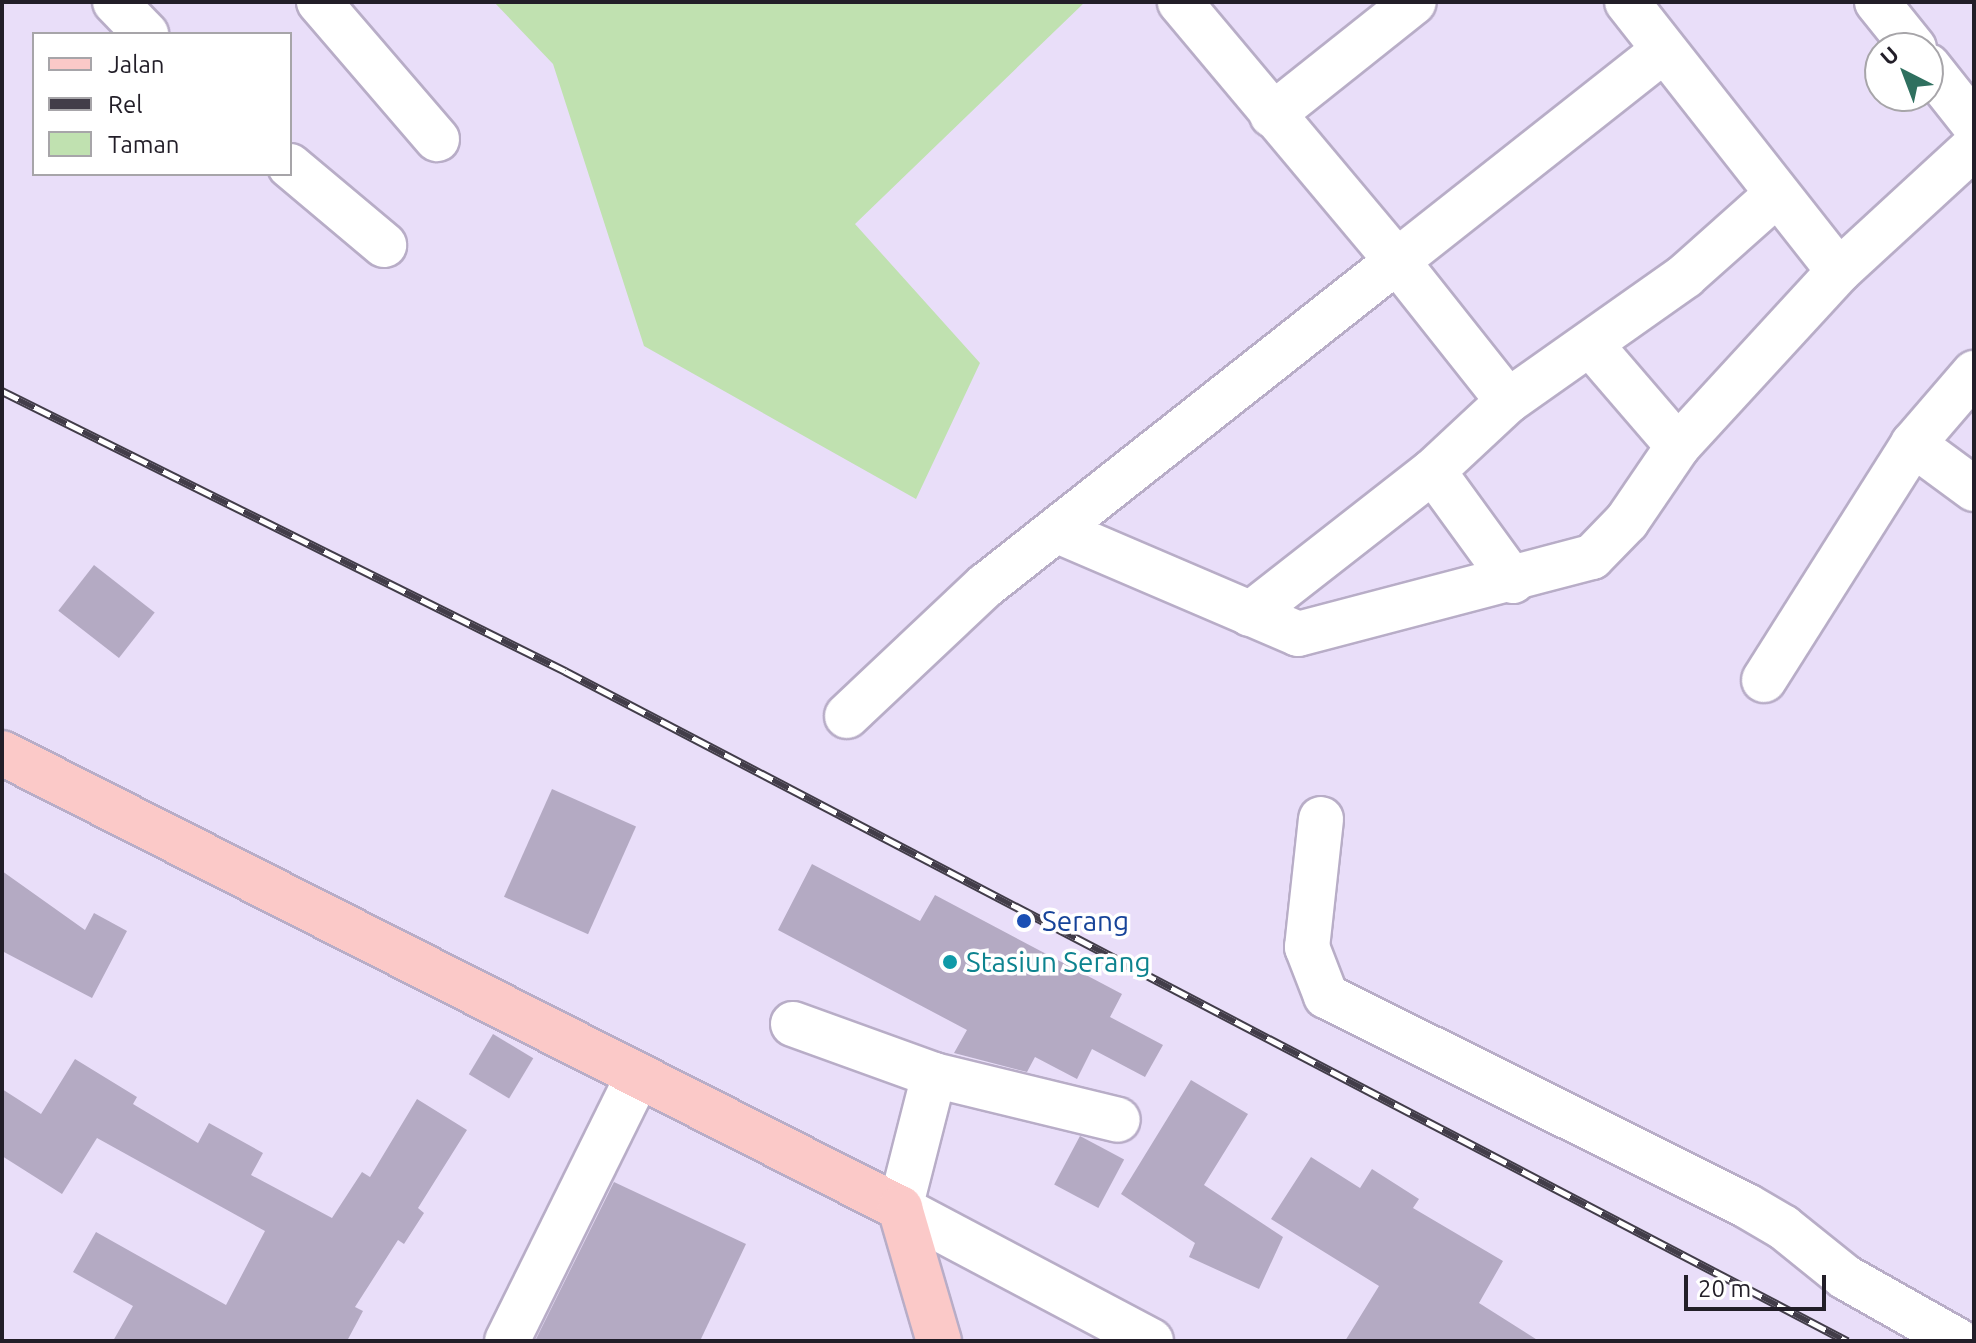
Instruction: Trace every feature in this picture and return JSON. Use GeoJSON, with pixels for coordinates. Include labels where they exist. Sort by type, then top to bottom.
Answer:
{"type":"FeatureCollection","features":[{"type":"Feature","properties":{"kind":"main road"},"geometry":{"type":"LineString","coordinates":[[2,753],[900,1208],[939,1341]]}},
{"type":"Feature","properties":{"kind":"street"},"geometry":{"type":"LineString","coordinates":[[115,2],[144,32]]}},
{"type":"Feature","properties":{"kind":"street"},"geometry":{"type":"LineString","coordinates":[[319,2],[437,139]]}},
{"type":"Feature","properties":{"kind":"street"},"geometry":{"type":"LineString","coordinates":[[1180,2],[1397,261],[1508,401]]}},
{"type":"Feature","properties":{"kind":"street"},"geometry":{"type":"LineString","coordinates":[[1272,115],[1414,2]]}},
{"type":"Feature","properties":{"kind":"street"},"geometry":{"type":"LineString","coordinates":[[1627,2],[1776,195],[1839,271]]}},
{"type":"Feature","properties":{"kind":"street"},"geometry":{"type":"LineString","coordinates":[[1877,2],[1901,32]]}},
{"type":"Feature","properties":{"kind":"street"},"geometry":{"type":"LineString","coordinates":[[847,716],[985,586],[1664,50]]}},
{"type":"Feature","properties":{"kind":"street"},"geometry":{"type":"LineString","coordinates":[[1944,86],[1974,124]]}},
{"type":"Feature","properties":{"kind":"street"},"geometry":{"type":"LineString","coordinates":[[1058,531],[1298,634],[1513,581],[1592,557],[1627,521],[1678,446],[1839,271],[1974,147]]}},
{"type":"Feature","properties":{"kind":"street"},"geometry":{"type":"LineString","coordinates":[[292,168],[384,245]]}},
{"type":"Feature","properties":{"kind":"street"},"geometry":{"type":"LineString","coordinates":[[1250,614],[1433,471],[1508,401],[1685,276],[1776,195]]}},
{"type":"Feature","properties":{"kind":"street"},"geometry":{"type":"LineString","coordinates":[[1591,345],[1678,446]]}},
{"type":"Feature","properties":{"kind":"street"},"geometry":{"type":"LineString","coordinates":[[1764,680],[1913,444],[1974,373]]}},
{"type":"Feature","properties":{"kind":"street"},"geometry":{"type":"LineString","coordinates":[[1913,444],[1974,489]]}},
{"type":"Feature","properties":{"kind":"street"},"geometry":{"type":"LineString","coordinates":[[1433,471],[1513,581]]}},
{"type":"Feature","properties":{"kind":"street"},"geometry":{"type":"LineString","coordinates":[[1321,819],[1307,947],[1326,996],[1747,1206],[1783,1227],[1845,1277],[1958,1341]]}},
{"type":"Feature","properties":{"kind":"street"},"geometry":{"type":"LineString","coordinates":[[793,1024],[934,1075],[1118,1120]]}},
{"type":"Feature","properties":{"kind":"street"},"geometry":{"type":"LineString","coordinates":[[934,1075],[900,1208],[1151,1341]]}},
{"type":"Feature","properties":{"kind":"street"},"geometry":{"type":"LineString","coordinates":[[507,1341],[638,1076]]}},
{"type":"Feature","properties":{"kind":"green space"},"geometry":{"type":"Polygon","coordinates":[[[494,2],[1085,2],[855,224],[980,363],[916,499],[644,346],[553,64],[494,2]]]}},
{"type":"Feature","properties":{"kind":"building"},"geometry":{"type":"Polygon","coordinates":[[[94,565],[155,612],[119,658],[58,611],[94,565]]]}},
{"type":"Feature","properties":{"kind":"building"},"geometry":{"type":"Polygon","coordinates":[[[552,789],[636,826],[588,934],[504,897],[552,789]]]}},
{"type":"Feature","properties":{"kind":"building","name":"Stasiun Serang"},"geometry":{"type":"Polygon","coordinates":[[[812,864],[920,921],[935,895],[1122,994],[1110,1017],[1163,1045],[1145,1077],[1092,1049],[1077,1079],[1035,1057],[1027,1072],[954,1053],[967,1030],[778,930],[812,864]]]}},
{"type":"Feature","properties":{"kind":"building"},"geometry":{"type":"Polygon","coordinates":[[[2,871],[85,930],[94,913],[127,931],[92,998],[2,951],[2,871]]]}},
{"type":"Feature","properties":{"kind":"building"},"geometry":{"type":"Polygon","coordinates":[[[493,1034],[533,1058],[509,1098],[469,1074],[493,1034]]]}},
{"type":"Feature","properties":{"kind":"building"},"geometry":{"type":"Polygon","coordinates":[[[75,1059],[137,1097],[133,1104],[198,1143],[209,1123],[263,1153],[251,1175],[332,1218],[362,1172],[370,1177],[417,1099],[467,1130],[418,1208],[424,1213],[404,1244],[398,1240],[355,1307],[363,1311],[347,1341],[113,1341],[133,1306],[73,1272],[96,1232],[226,1305],[265,1231],[97,1138],[62,1194],[2,1156],[2,1089],[41,1114],[75,1059]]]}},
{"type":"Feature","properties":{"kind":"building"},"geometry":{"type":"Polygon","coordinates":[[[1191,1080],[1248,1114],[1204,1185],[1283,1237],[1259,1289],[1189,1257],[1195,1243],[1121,1194],[1191,1080]]]}},
{"type":"Feature","properties":{"kind":"building"},"geometry":{"type":"Polygon","coordinates":[[[1080,1136],[1124,1159],[1098,1208],[1054,1185],[1080,1136]]]}},
{"type":"Feature","properties":{"kind":"building"},"geometry":{"type":"Polygon","coordinates":[[[1311,1157],[1360,1188],[1372,1169],[1419,1199],[1413,1208],[1503,1261],[1479,1303],[1539,1341],[1345,1341],[1379,1286],[1271,1219],[1311,1157]]]}},
{"type":"Feature","properties":{"kind":"building"},"geometry":{"type":"Polygon","coordinates":[[[614,1182],[746,1244],[700,1341],[535,1341],[614,1182]]]}},
{"type":"Feature","properties":{"kind":"railway"},"geometry":{"type":"LineString","coordinates":[[2,391],[565,671],[1847,1341]]}},
{"type":"Feature","properties":{"kind":"place","name":"Serang"},"geometry":{"type":"Point","coordinates":[1024,921]}},
{"type":"Feature","properties":{"kind":"place","name":"Stasiun Serang"},"geometry":{"type":"Point","coordinates":[950,962]}}]}
